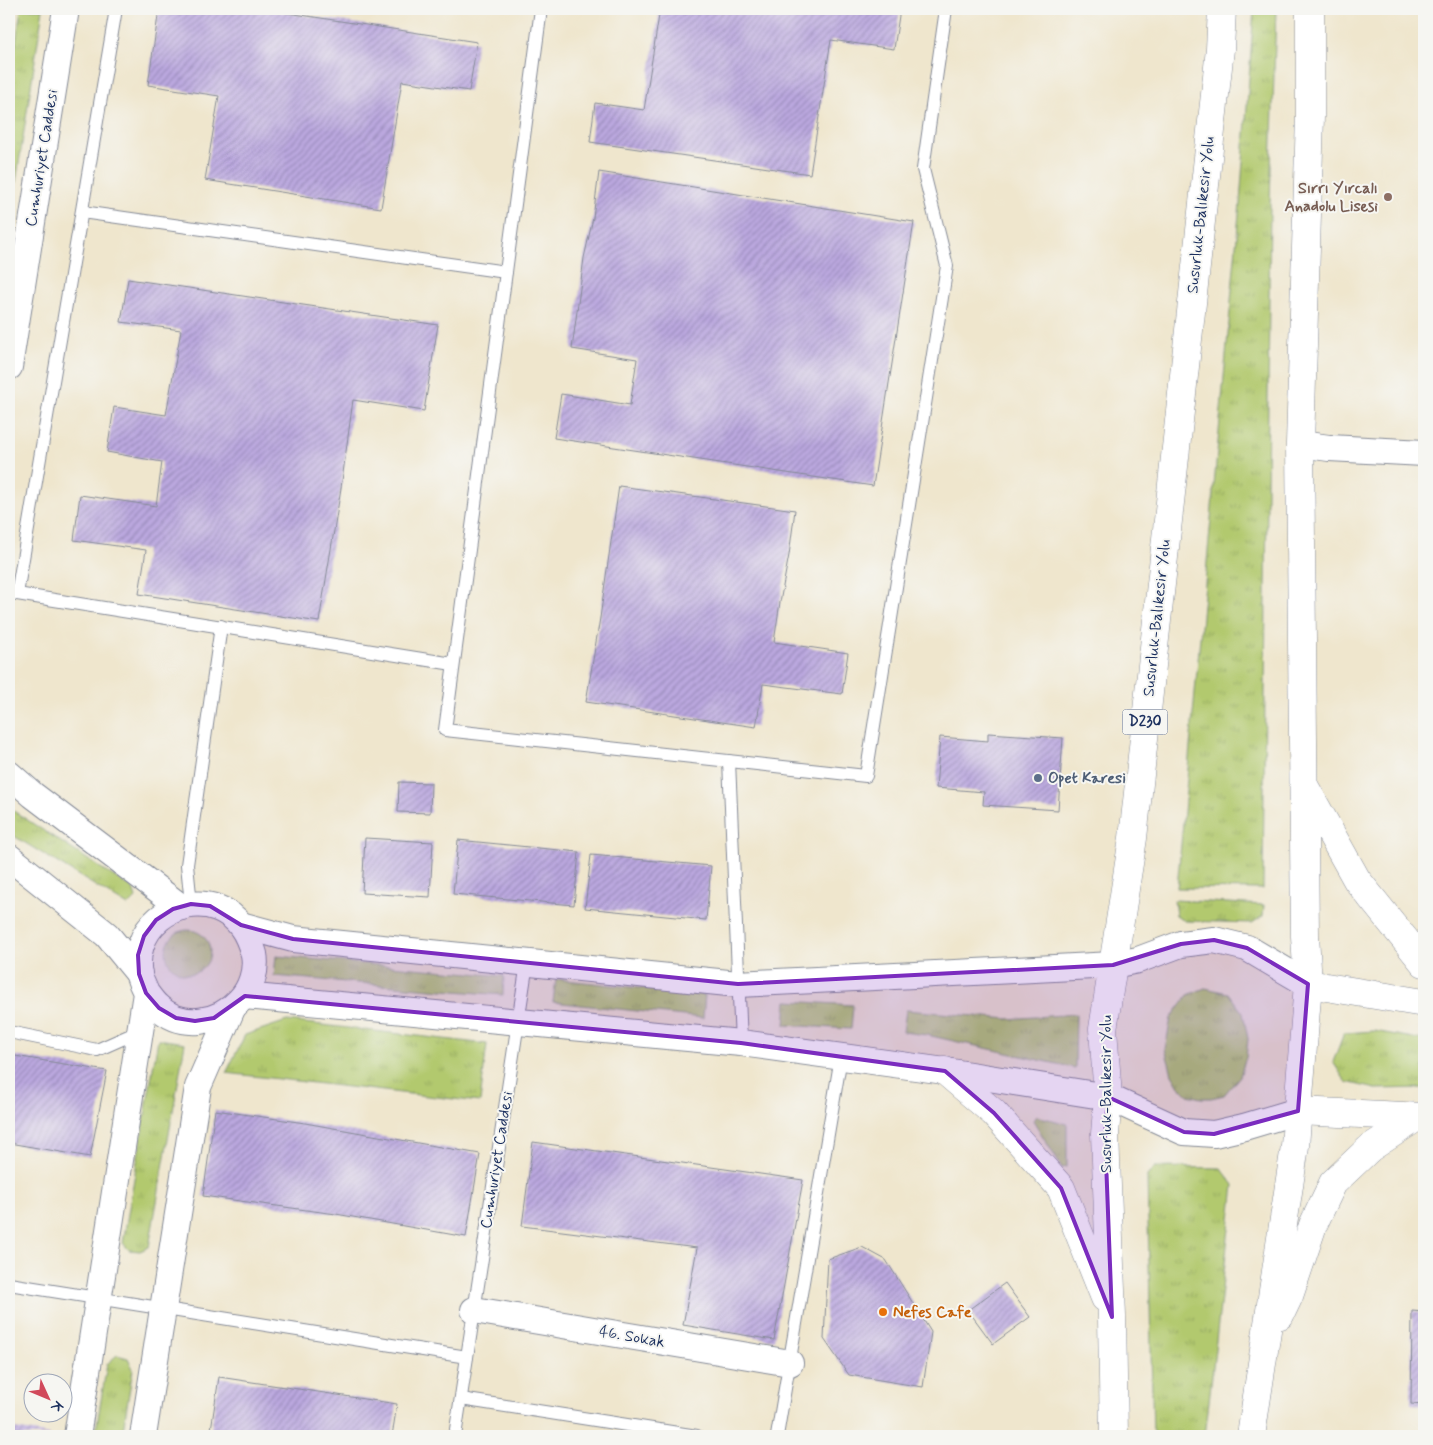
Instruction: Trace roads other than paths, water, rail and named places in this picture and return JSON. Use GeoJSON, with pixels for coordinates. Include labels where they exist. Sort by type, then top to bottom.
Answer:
{"type":"FeatureCollection","features":[{"type":"Feature","properties":{"kind":"main road","name":"Susurluk-Balıkesir Yolu"},"geometry":{"type":"LineString","coordinates":[[1114,1436],[1112,1317],[1105,1134],[1108,1097],[1103,1029],[1136,809],[1220,49],[1222,9]]}},
{"type":"Feature","properties":{"kind":"main road"},"geometry":{"type":"LineString","coordinates":[[1252,1436],[1295,1146],[1308,984],[1304,936],[1300,444],[1310,116],[1310,9]]}},
{"type":"Feature","properties":{"kind":"main road"},"geometry":{"type":"LineString","coordinates":[[1303,785],[1357,880],[1424,963]]}},
{"type":"Feature","properties":{"kind":"main road"},"geometry":{"type":"LineString","coordinates":[[1308,984],[1424,1003]]}},
{"type":"Feature","properties":{"kind":"main road"},"geometry":{"type":"LineString","coordinates":[[945,1071],[994,1113],[1061,1188],[1112,1317]]}},
{"type":"Feature","properties":{"kind":"main road"},"geometry":{"type":"LineString","coordinates":[[1298,1111],[1421,1117]]}},
{"type":"Feature","properties":{"kind":"main road"},"geometry":{"type":"LineString","coordinates":[[1264,1348],[1288,1296],[1313,1225],[1333,1183],[1370,1148],[1421,1117]]}},
{"type":"Feature","properties":{"kind":"street","name":"Cumhuriyet Caddesi"},"geometry":{"type":"LineString","coordinates":[[9,367],[66,9]]}},
{"type":"Feature","properties":{"kind":"street"},"geometry":{"type":"LineString","coordinates":[[1300,444],[1329,448],[1424,453]]}},
{"type":"Feature","properties":{"kind":"street"},"geometry":{"type":"LineString","coordinates":[[9,774],[33,795],[186,906]]}},
{"type":"Feature","properties":{"kind":"street"},"geometry":{"type":"LineString","coordinates":[[9,857],[107,935],[158,1008],[176,1018],[195,1021],[214,1018],[238,1002],[518,1021],[741,1043],[945,1071],[1108,1097],[1184,1132],[1214,1134],[1298,1111]]}},
{"type":"Feature","properties":{"kind":"street"},"geometry":{"type":"LineString","coordinates":[[77,1436],[140,1031],[142,984],[138,955],[144,936],[156,920],[173,909],[186,906],[210,906],[227,913],[241,925],[251,942],[255,960],[253,979],[238,1002],[198,1087],[143,1436]]}},
{"type":"Feature","properties":{"kind":"street"},"geometry":{"type":"LineString","coordinates":[[241,925],[293,939],[738,984],[1113,965],[1138,960],[1181,944],[1214,940],[1247,948],[1308,984]]}},
{"type":"Feature","properties":{"kind":"street","name":"46. Sokak"},"geometry":{"type":"LineString","coordinates":[[474,1310],[790,1363]]}},
{"type":"Feature","properties":{"kind":"lane"},"geometry":{"type":"LineString","coordinates":[[116,9],[17,594],[453,664]]}},
{"type":"Feature","properties":{"kind":"lane"},"geometry":{"type":"LineString","coordinates":[[542,9],[445,730],[866,776],[947,266],[924,169],[946,9]]}},
{"type":"Feature","properties":{"kind":"lane"},"geometry":{"type":"LineString","coordinates":[[82,212],[506,272]]}},
{"type":"Feature","properties":{"kind":"lane"},"geometry":{"type":"LineString","coordinates":[[186,906],[187,865],[221,626]]}},
{"type":"Feature","properties":{"kind":"lane"},"geometry":{"type":"LineString","coordinates":[[729,762],[741,1043]]}},
{"type":"Feature","properties":{"kind":"lane","name":"Cumhuriyet Caddesi"},"geometry":{"type":"LineString","coordinates":[[455,1436],[527,963]]}},
{"type":"Feature","properties":{"kind":"lane"},"geometry":{"type":"LineString","coordinates":[[9,1032],[97,1050],[140,1031]]}},
{"type":"Feature","properties":{"kind":"lane"},"geometry":{"type":"LineString","coordinates":[[778,1436],[841,1057]]}},
{"type":"Feature","properties":{"kind":"lane"},"geometry":{"type":"LineString","coordinates":[[9,1284],[467,1356]]}},
{"type":"Feature","properties":{"kind":"lane"},"geometry":{"type":"LineString","coordinates":[[461,1399],[698,1436]]}},
{"type":"Feature","properties":{"kind":"place","name":"Sırrı Yırcalı Anadolu Lisesi"},"geometry":{"type":"Point","coordinates":[1388,197]}},
{"type":"Feature","properties":{"kind":"place","name":"Opet Karesi"},"geometry":{"type":"Point","coordinates":[1038,778]}},
{"type":"Feature","properties":{"kind":"place","name":"Nefes Cafe"},"geometry":{"type":"Point","coordinates":[883,1312]}}]}
